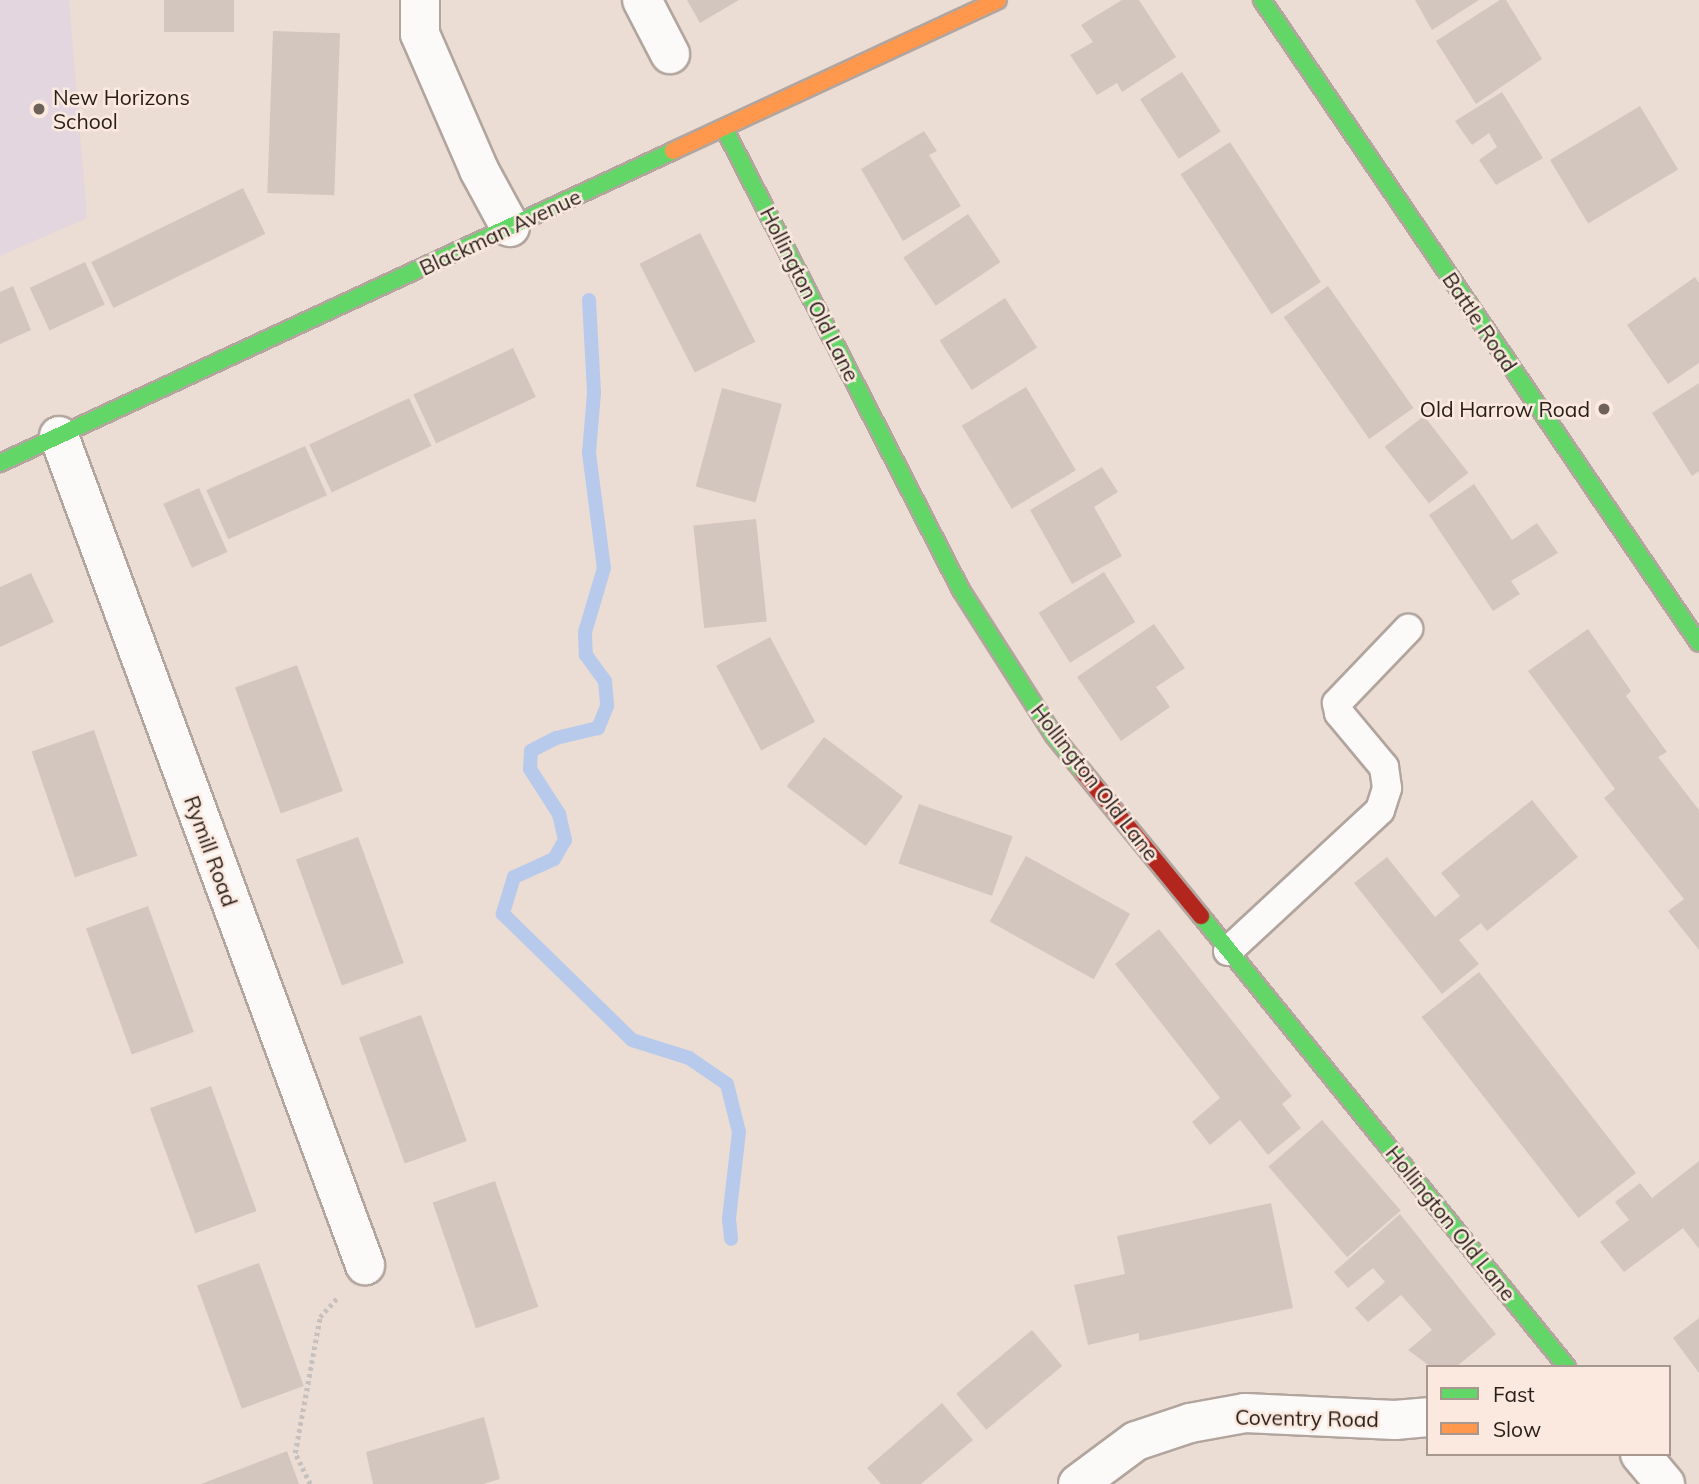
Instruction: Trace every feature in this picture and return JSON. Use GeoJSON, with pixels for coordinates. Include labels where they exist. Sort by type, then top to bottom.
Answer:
{"type":"FeatureCollection","features":[{"type":"Feature","properties":{"kind":"street"},"geometry":{"type":"LineString","coordinates":[[420,0],[420,34],[480,170],[510,227]]}},
{"type":"Feature","properties":{"kind":"street"},"geometry":{"type":"LineString","coordinates":[[642,0],[670,54]]}},
{"type":"Feature","properties":{"kind":"street","name":"Blackman Avenue"},"geometry":{"type":"LineString","coordinates":[[0,463],[725,130],[998,0]]}},
{"type":"Feature","properties":{"kind":"street","name":"Battle Road"},"geometry":{"type":"LineString","coordinates":[[1262,0],[1699,643]]}},
{"type":"Feature","properties":{"kind":"street","name":"Hollington Old Lane"},"geometry":{"type":"LineString","coordinates":[[725,130],[961,590],[1054,736],[1564,1365]]}},
{"type":"Feature","properties":{"kind":"street","name":"Rymill Road"},"geometry":{"type":"LineString","coordinates":[[59,436],[365,1265]]}},
{"type":"Feature","properties":{"kind":"street","name":"Coventry Road"},"geometry":{"type":"LineString","coordinates":[[1078,1484],[1136,1441],[1190,1423],[1245,1413],[1395,1420],[1426,1417]]}},
{"type":"Feature","properties":{"kind":"street"},"geometry":{"type":"LineString","coordinates":[[1642,1456],[1665,1484]]}},
{"type":"Feature","properties":{"kind":"lane"},"geometry":{"type":"LineString","coordinates":[[1228,951],[1380,810],[1387,788],[1384,767],[1339,713],[1337,703],[1408,629]]}},
{"type":"Feature","properties":{"kind":"path"},"geometry":{"type":"LineString","coordinates":[[310,1484],[295,1453],[320,1317],[365,1265]]}},
{"type":"Feature","properties":{"kind":"shaded area","name":"New Horizons School"},"geometry":{"type":"Polygon","coordinates":[[[0,0],[69,0],[87,218],[0,256],[0,0]]]}},
{"type":"Feature","properties":{"kind":"building"},"geometry":{"type":"Polygon","coordinates":[[[164,0],[234,0],[234,32],[164,32],[164,0]]]}},
{"type":"Feature","properties":{"kind":"building"},"geometry":{"type":"Polygon","coordinates":[[[687,0],[739,0],[700,23],[687,0]]]}},
{"type":"Feature","properties":{"kind":"building"},"geometry":{"type":"Polygon","coordinates":[[[1122,0],[1139,0],[1176,57],[1122,92],[1117,83],[1097,95],[1070,55],[1093,42],[1081,25],[1122,0]]]}},
{"type":"Feature","properties":{"kind":"building"},"geometry":{"type":"Polygon","coordinates":[[[1415,0],[1479,0],[1432,30],[1415,0]]]}},
{"type":"Feature","properties":{"kind":"building"},"geometry":{"type":"Polygon","coordinates":[[[1500,0],[1506,0],[1542,59],[1476,104],[1436,41],[1500,0]]]}},
{"type":"Feature","properties":{"kind":"building"},"geometry":{"type":"Polygon","coordinates":[[[273,31],[340,33],[334,195],[267,193],[273,31]]]}},
{"type":"Feature","properties":{"kind":"building"},"geometry":{"type":"Polygon","coordinates":[[[1182,72],[1221,132],[1179,159],[1140,99],[1182,72]]]}},
{"type":"Feature","properties":{"kind":"building"},"geometry":{"type":"Polygon","coordinates":[[[1502,92],[1543,158],[1496,185],[1479,160],[1497,147],[1489,133],[1472,145],[1455,121],[1502,92]]]}},
{"type":"Feature","properties":{"kind":"building"},"geometry":{"type":"Polygon","coordinates":[[[1640,106],[1678,169],[1588,224],[1550,160],[1640,106]]]}},
{"type":"Feature","properties":{"kind":"building"},"geometry":{"type":"Polygon","coordinates":[[[924,131],[937,151],[929,155],[961,206],[903,241],[861,169],[924,131]]]}},
{"type":"Feature","properties":{"kind":"building"},"geometry":{"type":"Polygon","coordinates":[[[1230,142],[1321,282],[1271,314],[1181,174],[1230,142]]]}},
{"type":"Feature","properties":{"kind":"building"},"geometry":{"type":"Polygon","coordinates":[[[243,188],[265,234],[113,308],[91,262],[243,188]]]}},
{"type":"Feature","properties":{"kind":"building"},"geometry":{"type":"Polygon","coordinates":[[[968,214],[1000,262],[936,306],[903,258],[968,214]]]}},
{"type":"Feature","properties":{"kind":"building"},"geometry":{"type":"Polygon","coordinates":[[[700,233],[755,342],[695,373],[639,264],[700,233]]]}},
{"type":"Feature","properties":{"kind":"building"},"geometry":{"type":"Polygon","coordinates":[[[85,262],[105,305],[50,330],[30,288],[85,262]]]}},
{"type":"Feature","properties":{"kind":"building"},"geometry":{"type":"Polygon","coordinates":[[[1695,277],[1699,283],[1699,363],[1668,384],[1627,325],[1695,277]]]}},
{"type":"Feature","properties":{"kind":"building"},"geometry":{"type":"Polygon","coordinates":[[[13,286],[31,330],[0,344],[0,292],[13,286]]]}},
{"type":"Feature","properties":{"kind":"building"},"geometry":{"type":"Polygon","coordinates":[[[1328,286],[1413,408],[1369,439],[1284,317],[1328,286]]]}},
{"type":"Feature","properties":{"kind":"building"},"geometry":{"type":"Polygon","coordinates":[[[1005,298],[1037,347],[972,390],[940,340],[1005,298]]]}},
{"type":"Feature","properties":{"kind":"building"},"geometry":{"type":"Polygon","coordinates":[[[513,348],[536,397],[436,443],[413,394],[513,348]]]}},
{"type":"Feature","properties":{"kind":"building"},"geometry":{"type":"Polygon","coordinates":[[[1699,383],[1699,471],[1692,476],[1652,413],[1699,383]]]}},
{"type":"Feature","properties":{"kind":"building"},"geometry":{"type":"Polygon","coordinates":[[[1026,387],[1076,470],[1012,509],[962,426],[1026,387]]]}},
{"type":"Feature","properties":{"kind":"building"},"geometry":{"type":"Polygon","coordinates":[[[722,388],[782,404],[755,503],[696,487],[722,388]]]}},
{"type":"Feature","properties":{"kind":"building"},"geometry":{"type":"Polygon","coordinates":[[[409,398],[431,446],[332,493],[309,444],[409,398]]]}},
{"type":"Feature","properties":{"kind":"building"},"geometry":{"type":"Polygon","coordinates":[[[1424,416],[1468,473],[1429,504],[1385,447],[1424,416]]]}},
{"type":"Feature","properties":{"kind":"building"},"geometry":{"type":"Polygon","coordinates":[[[305,446],[327,495],[228,539],[206,490],[305,446]]]}},
{"type":"Feature","properties":{"kind":"building"},"geometry":{"type":"Polygon","coordinates":[[[1102,467],[1118,492],[1094,507],[1122,556],[1072,584],[1030,510],[1102,467]]]}},
{"type":"Feature","properties":{"kind":"building"},"geometry":{"type":"Polygon","coordinates":[[[1474,484],[1512,540],[1537,523],[1558,553],[1511,581],[1520,594],[1493,611],[1429,515],[1474,484]]]}},
{"type":"Feature","properties":{"kind":"building"},"geometry":{"type":"Polygon","coordinates":[[[199,488],[227,552],[192,568],[163,504],[199,488]]]}},
{"type":"Feature","properties":{"kind":"building"},"geometry":{"type":"Polygon","coordinates":[[[756,519],[767,621],[704,628],[693,526],[756,519]]]}},
{"type":"Feature","properties":{"kind":"building"},"geometry":{"type":"Polygon","coordinates":[[[1104,572],[1135,622],[1070,663],[1039,613],[1104,572]]]}},
{"type":"Feature","properties":{"kind":"building"},"geometry":{"type":"Polygon","coordinates":[[[31,573],[54,622],[0,647],[0,587],[31,573]]]}},
{"type":"Feature","properties":{"kind":"building"},"geometry":{"type":"Polygon","coordinates":[[[1154,624],[1185,668],[1156,687],[1170,707],[1121,741],[1077,677],[1154,624]]]}},
{"type":"Feature","properties":{"kind":"building"},"geometry":{"type":"Polygon","coordinates":[[[1588,629],[1631,691],[1626,696],[1667,752],[1658,757],[1699,810],[1699,950],[1668,911],[1684,899],[1604,798],[1615,789],[1528,671],[1588,629]]]}},
{"type":"Feature","properties":{"kind":"building"},"geometry":{"type":"Polygon","coordinates":[[[770,637],[815,722],[761,750],[716,666],[770,637]]]}},
{"type":"Feature","properties":{"kind":"building"},"geometry":{"type":"Polygon","coordinates":[[[297,665],[343,791],[281,813],[235,688],[297,665]]]}},
{"type":"Feature","properties":{"kind":"building"},"geometry":{"type":"Polygon","coordinates":[[[94,730],[137,856],[75,877],[32,751],[94,730]]]}},
{"type":"Feature","properties":{"kind":"building"},"geometry":{"type":"Polygon","coordinates":[[[824,737],[903,797],[866,846],[787,787],[824,737]]]}},
{"type":"Feature","properties":{"kind":"building"},"geometry":{"type":"Polygon","coordinates":[[[1532,800],[1578,857],[1487,931],[1481,923],[1459,940],[1479,964],[1442,994],[1354,883],[1387,857],[1435,917],[1460,896],[1441,873],[1532,800]]]}},
{"type":"Feature","properties":{"kind":"building"},"geometry":{"type":"Polygon","coordinates":[[[919,804],[1013,836],[992,896],[898,864],[919,804]]]}},
{"type":"Feature","properties":{"kind":"building"},"geometry":{"type":"Polygon","coordinates":[[[358,837],[404,963],[342,985],[296,860],[358,837]]]}},
{"type":"Feature","properties":{"kind":"building"},"geometry":{"type":"Polygon","coordinates":[[[1026,856],[1130,914],[1094,979],[990,922],[1026,856]]]}},
{"type":"Feature","properties":{"kind":"building"},"geometry":{"type":"Polygon","coordinates":[[[148,906],[194,1032],[132,1054],[86,929],[148,906]]]}},
{"type":"Feature","properties":{"kind":"building"},"geometry":{"type":"Polygon","coordinates":[[[1159,929],[1292,1096],[1282,1104],[1301,1128],[1268,1155],[1240,1120],[1210,1145],[1192,1122],[1220,1098],[1115,964],[1159,929]]]}},
{"type":"Feature","properties":{"kind":"building"},"geometry":{"type":"Polygon","coordinates":[[[1479,972],[1636,1173],[1578,1218],[1421,1017],[1479,972]]]}},
{"type":"Feature","properties":{"kind":"building"},"geometry":{"type":"Polygon","coordinates":[[[421,1015],[467,1141],[405,1163],[359,1038],[421,1015]]]}},
{"type":"Feature","properties":{"kind":"building"},"geometry":{"type":"Polygon","coordinates":[[[211,1086],[256,1211],[195,1233],[150,1108],[211,1086]]]}},
{"type":"Feature","properties":{"kind":"building"},"geometry":{"type":"Polygon","coordinates":[[[1322,1120],[1401,1211],[1347,1257],[1268,1167],[1322,1120]]]}},
{"type":"Feature","properties":{"kind":"building"},"geometry":{"type":"Polygon","coordinates":[[[1699,1161],[1699,1249],[1683,1228],[1624,1272],[1600,1242],[1629,1220],[1615,1202],[1640,1183],[1652,1198],[1699,1161]]]}},
{"type":"Feature","properties":{"kind":"building"},"geometry":{"type":"Polygon","coordinates":[[[495,1181],[538,1307],[476,1328],[433,1202],[495,1181]]]}},
{"type":"Feature","properties":{"kind":"building"},"geometry":{"type":"Polygon","coordinates":[[[1271,1203],[1293,1308],[1139,1341],[1139,1333],[1088,1345],[1074,1285],[1125,1274],[1117,1236],[1271,1203]]]}},
{"type":"Feature","properties":{"kind":"building"},"geometry":{"type":"Polygon","coordinates":[[[1400,1214],[1496,1334],[1458,1365],[1428,1365],[1408,1350],[1432,1330],[1401,1295],[1368,1322],[1355,1308],[1385,1282],[1373,1268],[1348,1288],[1334,1272],[1400,1214]]]}},
{"type":"Feature","properties":{"kind":"building"},"geometry":{"type":"Polygon","coordinates":[[[259,1263],[304,1386],[242,1409],[197,1286],[259,1263]]]}},
{"type":"Feature","properties":{"kind":"building"},"geometry":{"type":"Polygon","coordinates":[[[1699,1318],[1699,1373],[1673,1338],[1699,1318]]]}},
{"type":"Feature","properties":{"kind":"building"},"geometry":{"type":"Polygon","coordinates":[[[1032,1330],[1062,1366],[986,1430],[956,1394],[1032,1330]]]}},
{"type":"Feature","properties":{"kind":"building"},"geometry":{"type":"Polygon","coordinates":[[[942,1403],[973,1440],[921,1484],[881,1484],[867,1468],[942,1403]]]}},
{"type":"Feature","properties":{"kind":"building"},"geometry":{"type":"Polygon","coordinates":[[[484,1417],[500,1479],[483,1484],[373,1484],[366,1452],[484,1417]]]}},
{"type":"Feature","properties":{"kind":"building"},"geometry":{"type":"Polygon","coordinates":[[[287,1451],[299,1484],[201,1484],[227,1474],[287,1451]]]}},
{"type":"Feature","properties":{"kind":"waterway"},"geometry":{"type":"LineString","coordinates":[[589,300],[594,393],[589,453],[604,568],[585,632],[586,655],[605,681],[607,706],[598,728],[556,738],[531,751],[530,769],[559,814],[565,840],[554,859],[514,877],[503,914],[632,1040],[689,1058],[727,1084],[739,1132],[729,1219],[731,1239]]}},
{"type":"Feature","properties":{"kind":"traffic: fast"},"geometry":{"type":"LineString","coordinates":[[1262,0],[1699,643]]}},
{"type":"Feature","properties":{"kind":"traffic: fast"},"geometry":{"type":"LineString","coordinates":[[725,130],[961,590],[1054,736],[1084,773]]}},
{"type":"Feature","properties":{"kind":"traffic: fast"},"geometry":{"type":"LineString","coordinates":[[0,463],[673,151]]}},
{"type":"Feature","properties":{"kind":"traffic: fast"},"geometry":{"type":"LineString","coordinates":[[1201,916],[1565,1365]]}},
{"type":"Feature","properties":{"kind":"traffic: slow"},"geometry":{"type":"LineString","coordinates":[[673,151],[998,0]]}},
{"type":"Feature","properties":{"kind":"traffic: jam"},"geometry":{"type":"LineString","coordinates":[[1084,773],[1201,916]]}},
{"type":"Feature","properties":{"kind":"place","name":"New Horizons School"},"geometry":{"type":"Point","coordinates":[39,109]}},
{"type":"Feature","properties":{"kind":"place","name":"Old Harrow Road"},"geometry":{"type":"Point","coordinates":[1604,409]}}]}
